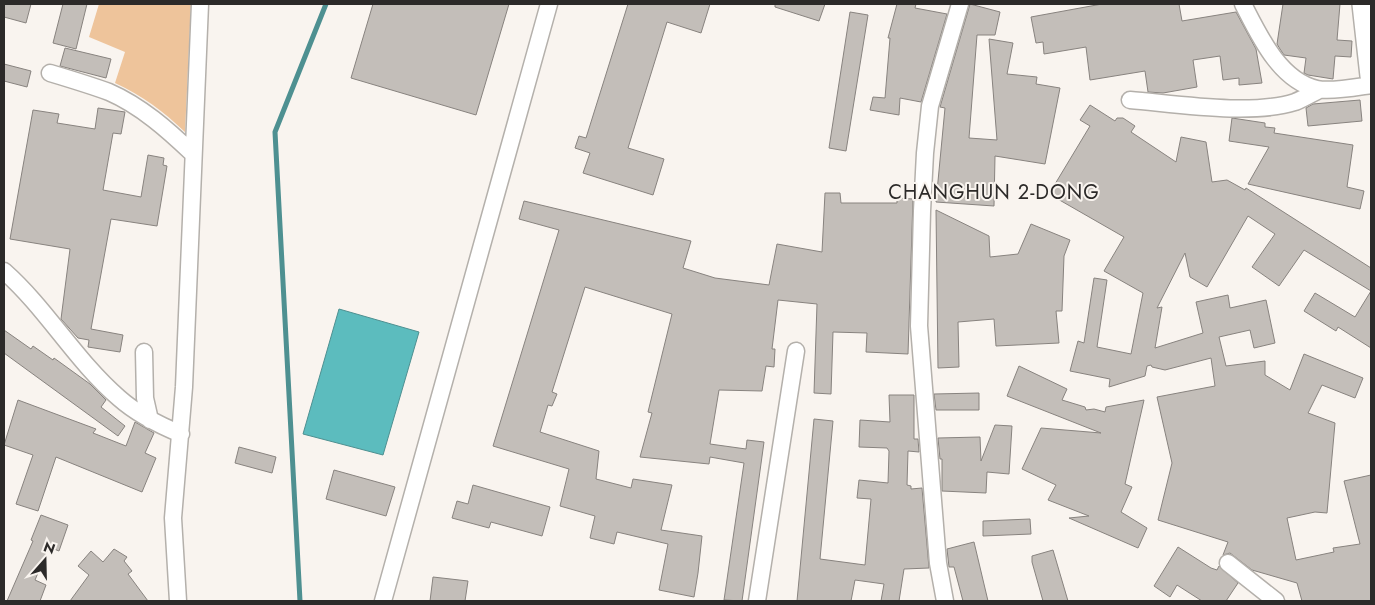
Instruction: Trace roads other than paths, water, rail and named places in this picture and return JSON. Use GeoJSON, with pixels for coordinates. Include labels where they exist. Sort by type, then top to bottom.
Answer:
{"type":"FeatureCollection","features":[{"type":"Feature","properties":{"kind":"street"},"geometry":{"type":"LineString","coordinates":[[178,601],[173,518],[181,434],[200,4]]}},
{"type":"Feature","properties":{"kind":"street"},"geometry":{"type":"LineString","coordinates":[[383,601],[549,4]]}},
{"type":"Feature","properties":{"kind":"street"},"geometry":{"type":"LineString","coordinates":[[945,601],[938,563],[919,326],[922,211],[930,106],[960,4]]}},
{"type":"Feature","properties":{"kind":"street"},"geometry":{"type":"LineString","coordinates":[[1243,4],[1267,47],[1291,75],[1319,90]]}},
{"type":"Feature","properties":{"kind":"street"},"geometry":{"type":"LineString","coordinates":[[1363,4],[1371,76]]}},
{"type":"Feature","properties":{"kind":"street"},"geometry":{"type":"LineString","coordinates":[[50,73],[110,93],[130,103],[166,128],[192,153]]}},
{"type":"Feature","properties":{"kind":"street"},"geometry":{"type":"LineString","coordinates":[[1130,100],[1226,107],[1278,106],[1297,101],[1319,90],[1371,85]]}},
{"type":"Feature","properties":{"kind":"street"},"geometry":{"type":"LineString","coordinates":[[4,271],[28,292],[99,379],[119,399],[150,420],[181,434]]}},
{"type":"Feature","properties":{"kind":"street"},"geometry":{"type":"LineString","coordinates":[[757,601],[796,351]]}},
{"type":"Feature","properties":{"kind":"street"},"geometry":{"type":"LineString","coordinates":[[144,352],[145,398],[150,420]]}},
{"type":"Feature","properties":{"kind":"street"},"geometry":{"type":"LineString","coordinates":[[1228,563],[1276,601]]}},
{"type":"Feature","properties":{"kind":"water"},"geometry":{"type":"Polygon","coordinates":[[[339,309],[419,332],[383,455],[303,434],[339,309]]]}},
{"type":"Feature","properties":{"kind":"waterway"},"geometry":{"type":"LineString","coordinates":[[300,601],[275,132],[326,4]]}},
{"type":"Feature","properties":{"kind":"district","name":"CHANGHUN 2-DONG"},"geometry":{"type":"Point","coordinates":[994,192]}}]}
